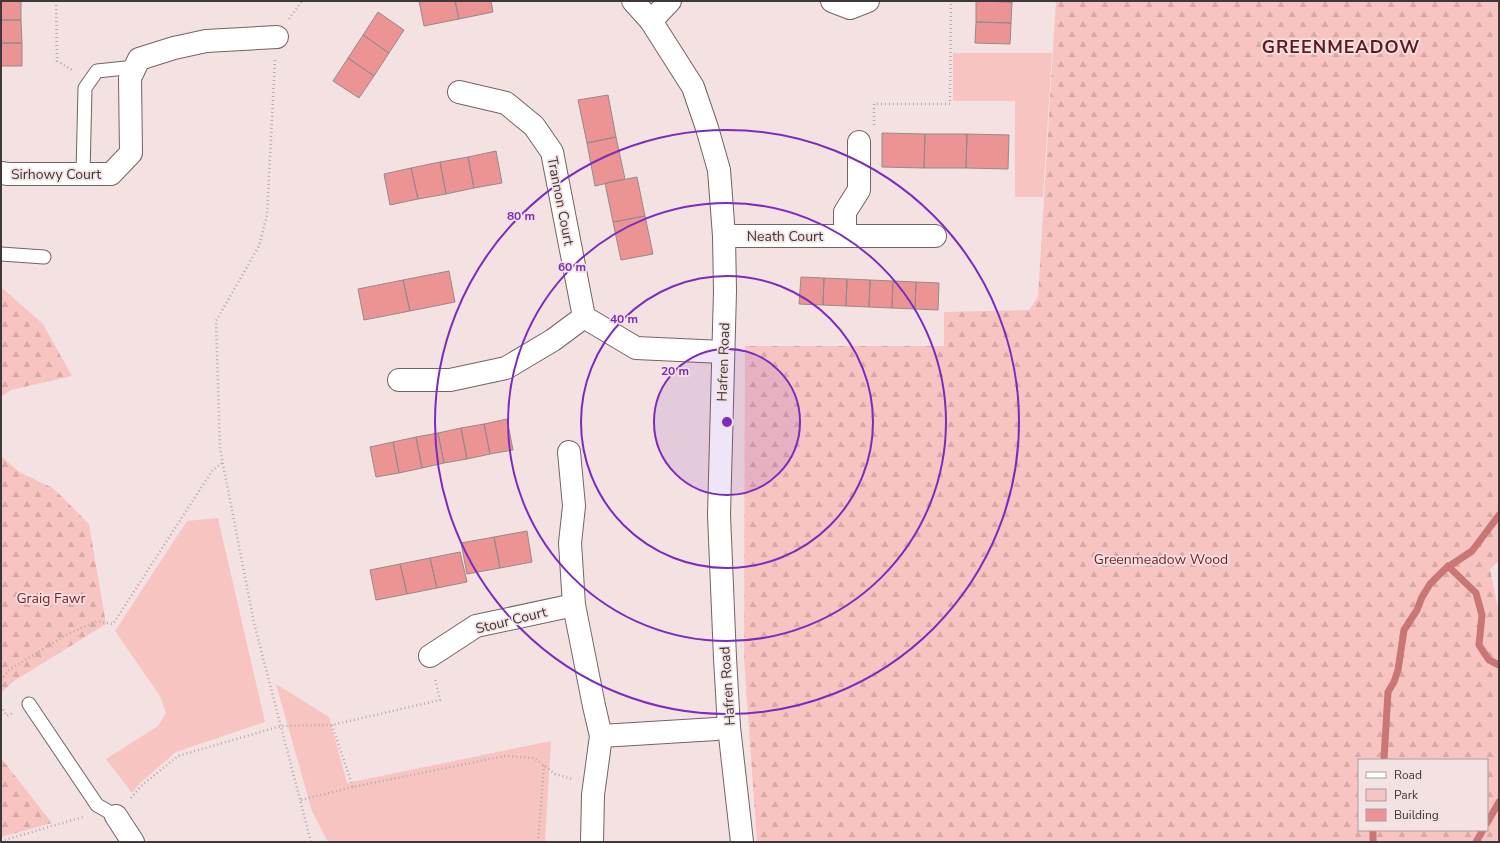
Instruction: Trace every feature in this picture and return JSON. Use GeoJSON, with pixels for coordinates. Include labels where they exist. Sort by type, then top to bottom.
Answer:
{"type":"FeatureCollection","features":[{"type":"Feature","properties":{"kind":"street","name":"Hafren Road"},"geometry":{"type":"LineString","coordinates":[[633,1],[651,21],[693,87],[719,170],[724,236],[725,291],[719,515],[724,650],[729,727],[742,842]]}},
{"type":"Feature","properties":{"kind":"street"},"geometry":{"type":"LineString","coordinates":[[651,21],[670,1]]}},
{"type":"Feature","properties":{"kind":"street"},"geometry":{"type":"LineString","coordinates":[[832,1],[850,8],[868,1]]}},
{"type":"Feature","properties":{"kind":"street"},"geometry":{"type":"LineString","coordinates":[[135,67],[139,59],[174,48],[206,41],[277,37]]}},
{"type":"Feature","properties":{"kind":"street","name":"Sirhowy Court"},"geometry":{"type":"LineString","coordinates":[[1,173],[111,174],[131,153],[130,78],[135,67]]}},
{"type":"Feature","properties":{"kind":"street","name":"Trannon Court"},"geometry":{"type":"LineString","coordinates":[[459,92],[506,103],[534,126],[552,152],[584,316]]}},
{"type":"Feature","properties":{"kind":"street"},"geometry":{"type":"LineString","coordinates":[[845,235],[845,212],[859,190],[859,142]]}},
{"type":"Feature","properties":{"kind":"street","name":"Neath Court"},"geometry":{"type":"LineString","coordinates":[[724,236],[935,236]]}},
{"type":"Feature","properties":{"kind":"street"},"geometry":{"type":"LineString","coordinates":[[399,380],[450,380],[506,368],[553,340],[584,316],[636,348],[723,352]]}},
{"type":"Feature","properties":{"kind":"street"},"geometry":{"type":"LineString","coordinates":[[569,452],[574,506],[570,543],[574,606],[601,736],[593,795],[592,842]]}},
{"type":"Feature","properties":{"kind":"street","name":"Stour Court"},"geometry":{"type":"LineString","coordinates":[[430,656],[476,626],[574,606]]}},
{"type":"Feature","properties":{"kind":"street"},"geometry":{"type":"LineString","coordinates":[[601,736],[709,730],[729,727]]}},
{"type":"Feature","properties":{"kind":"street"},"geometry":{"type":"LineString","coordinates":[[116,816],[132,842]]}},
{"type":"Feature","properties":{"kind":"lane"},"geometry":{"type":"LineString","coordinates":[[83,174],[85,88],[97,71],[135,67]]}},
{"type":"Feature","properties":{"kind":"lane"},"geometry":{"type":"LineString","coordinates":[[1,254],[44,257]]}},
{"type":"Feature","properties":{"kind":"lane"},"geometry":{"type":"LineString","coordinates":[[29,704],[98,805],[116,816]]}},
{"type":"Feature","properties":{"kind":"path"},"geometry":{"type":"LineString","coordinates":[[56,1],[57,61],[90,80]]}},
{"type":"Feature","properties":{"kind":"path"},"geometry":{"type":"LineString","coordinates":[[302,1],[277,37],[267,215],[259,246],[216,320],[220,449],[254,623],[311,842]]}},
{"type":"Feature","properties":{"kind":"path"},"geometry":{"type":"LineString","coordinates":[[859,142],[874,131],[874,104],[950,104],[951,1]]}},
{"type":"Feature","properties":{"kind":"path"},"geometry":{"type":"LineString","coordinates":[[1,680],[9,670],[64,636],[97,621],[113,624],[212,471],[223,462]]}},
{"type":"Feature","properties":{"kind":"path"},"geometry":{"type":"LineString","coordinates":[[1,842],[85,816],[116,816],[140,786],[178,756],[281,726],[332,725],[440,700],[430,656]]}},
{"type":"Feature","properties":{"kind":"path"},"geometry":{"type":"LineString","coordinates":[[332,725],[353,787]]}},
{"type":"Feature","properties":{"kind":"path"},"geometry":{"type":"LineString","coordinates":[[300,800],[353,787],[504,756],[534,758],[555,774],[594,786]]}},
{"type":"Feature","properties":{"kind":"path"},"geometry":{"type":"LineString","coordinates":[[538,842],[544,765]]}},
{"type":"Feature","properties":{"kind":"green space","name":"Greenmeadow Wood"},"geometry":{"type":"Polygon","coordinates":[[[1056,1],[1499,1],[1499,561],[1490,569],[1499,613],[1499,842],[757,842],[744,659],[745,346],[944,346],[944,312],[1029,310],[1038,297],[1056,1]]]}},
{"type":"Feature","properties":{"kind":"green space"},"geometry":{"type":"Polygon","coordinates":[[[953,53],[1052,53],[1043,197],[1015,197],[1015,101],[953,101],[953,53]]]}},
{"type":"Feature","properties":{"kind":"green space"},"geometry":{"type":"Polygon","coordinates":[[[1,287],[43,324],[72,376],[11,390],[1,397],[1,287]]]}},
{"type":"Feature","properties":{"kind":"green space","name":"Graig Fawr"},"geometry":{"type":"Polygon","coordinates":[[[1,456],[19,472],[53,488],[89,524],[106,624],[14,681],[1,693],[1,456]]]}},
{"type":"Feature","properties":{"kind":"green space"},"geometry":{"type":"Polygon","coordinates":[[[218,518],[265,722],[176,752],[140,783],[132,793],[106,759],[158,726],[166,713],[160,696],[115,631],[187,521],[218,518]]]}},
{"type":"Feature","properties":{"kind":"green space"},"geometry":{"type":"Polygon","coordinates":[[[276,684],[329,717],[347,783],[551,741],[545,842],[328,842],[312,811],[276,684]]]}},
{"type":"Feature","properties":{"kind":"green space"},"geometry":{"type":"Polygon","coordinates":[[[1,758],[52,823],[1,837],[1,758]]]}},
{"type":"Feature","properties":{"kind":"building"},"geometry":{"type":"Polygon","coordinates":[[[1,1],[21,1],[21,20],[1,20],[1,1]]]}},
{"type":"Feature","properties":{"kind":"building"},"geometry":{"type":"Polygon","coordinates":[[[419,1],[455,1],[459,19],[424,26],[419,1]]]}},
{"type":"Feature","properties":{"kind":"building"},"geometry":{"type":"Polygon","coordinates":[[[455,1],[491,1],[493,12],[459,19],[455,1]]]}},
{"type":"Feature","properties":{"kind":"building"},"geometry":{"type":"Polygon","coordinates":[[[976,1],[1012,2],[1011,23],[976,22],[976,1]]]}},
{"type":"Feature","properties":{"kind":"building"},"geometry":{"type":"Polygon","coordinates":[[[976,1],[1012,1],[1012,2],[976,1]]]}},
{"type":"Feature","properties":{"kind":"building"},"geometry":{"type":"Polygon","coordinates":[[[378,12],[404,30],[389,53],[363,35],[378,12]]]}},
{"type":"Feature","properties":{"kind":"building"},"geometry":{"type":"Polygon","coordinates":[[[1,20],[21,20],[22,43],[1,43],[1,20]]]}},
{"type":"Feature","properties":{"kind":"building"},"geometry":{"type":"Polygon","coordinates":[[[976,22],[1011,23],[1010,44],[975,43],[976,22]]]}},
{"type":"Feature","properties":{"kind":"building"},"geometry":{"type":"Polygon","coordinates":[[[363,35],[389,53],[374,76],[348,58],[363,35]]]}},
{"type":"Feature","properties":{"kind":"building"},"geometry":{"type":"Polygon","coordinates":[[[1,43],[22,43],[22,66],[1,66],[1,43]]]}},
{"type":"Feature","properties":{"kind":"building"},"geometry":{"type":"Polygon","coordinates":[[[348,58],[374,76],[359,98],[333,81],[348,58]]]}},
{"type":"Feature","properties":{"kind":"building"},"geometry":{"type":"Polygon","coordinates":[[[608,95],[616,137],[587,143],[578,100],[608,95]]]}},
{"type":"Feature","properties":{"kind":"building"},"geometry":{"type":"Polygon","coordinates":[[[882,133],[925,134],[924,168],[882,167],[882,133]]]}},
{"type":"Feature","properties":{"kind":"building"},"geometry":{"type":"Polygon","coordinates":[[[925,134],[967,134],[966,168],[924,168],[925,134]]]}},
{"type":"Feature","properties":{"kind":"building"},"geometry":{"type":"Polygon","coordinates":[[[967,134],[1009,135],[1008,169],[966,168],[967,134]]]}},
{"type":"Feature","properties":{"kind":"building"},"geometry":{"type":"Polygon","coordinates":[[[616,137],[625,179],[595,186],[587,143],[616,137]]]}},
{"type":"Feature","properties":{"kind":"building"},"geometry":{"type":"Polygon","coordinates":[[[496,151],[502,183],[474,188],[468,157],[496,151]]]}},
{"type":"Feature","properties":{"kind":"building"},"geometry":{"type":"Polygon","coordinates":[[[468,157],[474,188],[446,194],[440,162],[468,157]]]}},
{"type":"Feature","properties":{"kind":"building"},"geometry":{"type":"Polygon","coordinates":[[[440,162],[446,194],[418,199],[411,168],[440,162]]]}},
{"type":"Feature","properties":{"kind":"building"},"geometry":{"type":"Polygon","coordinates":[[[411,168],[418,199],[390,205],[384,174],[411,168]]]}},
{"type":"Feature","properties":{"kind":"building"},"geometry":{"type":"Polygon","coordinates":[[[637,177],[645,216],[613,222],[605,183],[637,177]]]}},
{"type":"Feature","properties":{"kind":"building"},"geometry":{"type":"Polygon","coordinates":[[[645,216],[653,254],[621,260],[613,222],[645,216]]]}},
{"type":"Feature","properties":{"kind":"building"},"geometry":{"type":"Polygon","coordinates":[[[449,271],[455,302],[410,311],[403,280],[449,271]]]}},
{"type":"Feature","properties":{"kind":"building"},"geometry":{"type":"Polygon","coordinates":[[[801,277],[824,278],[823,305],[799,304],[801,277]]]}},
{"type":"Feature","properties":{"kind":"building"},"geometry":{"type":"Polygon","coordinates":[[[824,278],[847,279],[846,306],[823,305],[824,278]]]}},
{"type":"Feature","properties":{"kind":"building"},"geometry":{"type":"Polygon","coordinates":[[[847,279],[870,280],[869,307],[846,306],[847,279]]]}},
{"type":"Feature","properties":{"kind":"building"},"geometry":{"type":"Polygon","coordinates":[[[403,280],[410,311],[364,320],[358,289],[403,280]]]}},
{"type":"Feature","properties":{"kind":"building"},"geometry":{"type":"Polygon","coordinates":[[[870,280],[893,281],[892,308],[869,307],[870,280]]]}},
{"type":"Feature","properties":{"kind":"building"},"geometry":{"type":"Polygon","coordinates":[[[893,281],[916,282],[915,309],[892,308],[893,281]]]}},
{"type":"Feature","properties":{"kind":"building"},"geometry":{"type":"Polygon","coordinates":[[[916,282],[939,283],[938,310],[915,309],[916,282]]]}},
{"type":"Feature","properties":{"kind":"building"},"geometry":{"type":"Polygon","coordinates":[[[507,419],[513,450],[490,454],[484,424],[507,419]]]}},
{"type":"Feature","properties":{"kind":"building"},"geometry":{"type":"Polygon","coordinates":[[[484,424],[490,454],[467,459],[461,428],[484,424]]]}},
{"type":"Feature","properties":{"kind":"building"},"geometry":{"type":"Polygon","coordinates":[[[461,428],[467,459],[444,463],[438,433],[461,428]]]}},
{"type":"Feature","properties":{"kind":"building"},"geometry":{"type":"Polygon","coordinates":[[[438,433],[444,463],[422,468],[416,437],[438,433]]]}},
{"type":"Feature","properties":{"kind":"building"},"geometry":{"type":"Polygon","coordinates":[[[416,437],[422,468],[399,473],[393,442],[416,437]]]}},
{"type":"Feature","properties":{"kind":"building"},"geometry":{"type":"Polygon","coordinates":[[[393,442],[399,473],[376,477],[370,447],[393,442]]]}},
{"type":"Feature","properties":{"kind":"building"},"geometry":{"type":"Polygon","coordinates":[[[527,531],[532,562],[500,568],[494,537],[527,531]]]}},
{"type":"Feature","properties":{"kind":"building"},"geometry":{"type":"Polygon","coordinates":[[[494,537],[500,568],[467,574],[461,543],[494,537]]]}},
{"type":"Feature","properties":{"kind":"building"},"geometry":{"type":"Polygon","coordinates":[[[460,552],[467,582],[437,588],[430,558],[460,552]]]}},
{"type":"Feature","properties":{"kind":"building"},"geometry":{"type":"Polygon","coordinates":[[[430,558],[437,588],[407,594],[400,564],[430,558]]]}},
{"type":"Feature","properties":{"kind":"building"},"geometry":{"type":"Polygon","coordinates":[[[400,564],[407,594],[376,600],[370,570],[400,564]]]}},
{"type":"Feature","properties":{"kind":"waterway"},"geometry":{"type":"LineString","coordinates":[[1384,759],[1388,692],[1394,682],[1398,670],[1404,630],[1417,610],[1422,597],[1430,584],[1445,569],[1472,551],[1499,515]]}},
{"type":"Feature","properties":{"kind":"waterway"},"geometry":{"type":"LineString","coordinates":[[1448,566],[1476,593],[1482,615],[1479,645],[1489,660],[1499,665]]}},
{"type":"Feature","properties":{"kind":"waterway"},"geometry":{"type":"LineString","coordinates":[[1488,821],[1499,802]]}},
{"type":"Feature","properties":{"kind":"waterway"},"geometry":{"type":"LineString","coordinates":[[1373,831],[1373,842]]}},
{"type":"Feature","properties":{"kind":"waterway"},"geometry":{"type":"LineString","coordinates":[[1476,842],[1482,831]]}},
{"type":"Feature","properties":{"kind":"district","name":"GREENMEADOW"},"geometry":{"type":"Point","coordinates":[1341,47]}}]}
